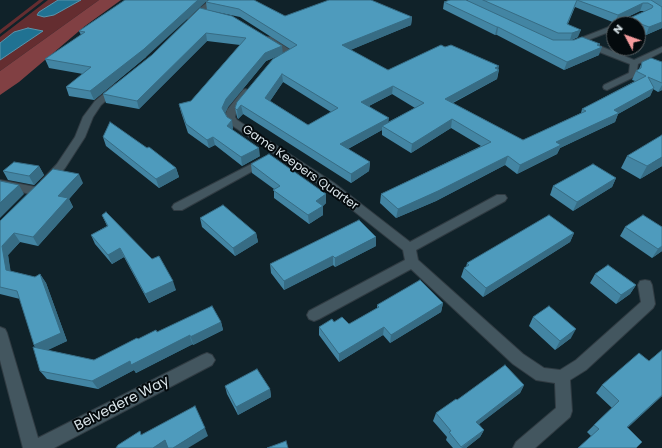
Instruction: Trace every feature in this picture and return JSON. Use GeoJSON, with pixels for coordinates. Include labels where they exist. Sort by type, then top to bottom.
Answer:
{"type":"FeatureCollection","features":[{"type":"Feature","properties":{"kind":"street"},"geometry":{"type":"LineString","coordinates":[[185,26],[214,0]]}},
{"type":"Feature","properties":{"kind":"street"},"geometry":{"type":"LineString","coordinates":[[199,12],[212,14]]}},
{"type":"Feature","properties":{"kind":"street"},"geometry":{"type":"LineString","coordinates":[[562,45],[580,41],[606,30]]}},
{"type":"Feature","properties":{"kind":"street"},"geometry":{"type":"LineString","coordinates":[[262,35],[292,54],[281,59]]}},
{"type":"Feature","properties":{"kind":"street"},"geometry":{"type":"LineString","coordinates":[[580,41],[634,63],[662,50]]}},
{"type":"Feature","properties":{"kind":"street"},"geometry":{"type":"LineString","coordinates":[[607,87],[633,74],[634,63]]}},
{"type":"Feature","properties":{"kind":"street","name":"Game Keepers Quarter"},"geometry":{"type":"LineString","coordinates":[[256,82],[232,110],[230,116],[233,122],[330,186],[409,248]]}},
{"type":"Feature","properties":{"kind":"street"},"geometry":{"type":"LineString","coordinates":[[26,201],[61,166],[80,137],[88,117],[98,103],[121,84]]}},
{"type":"Feature","properties":{"kind":"street"},"geometry":{"type":"LineString","coordinates":[[178,207],[278,153]]}},
{"type":"Feature","properties":{"kind":"street"},"geometry":{"type":"LineString","coordinates":[[0,184],[36,191]]}},
{"type":"Feature","properties":{"kind":"street"},"geometry":{"type":"LineString","coordinates":[[501,198],[409,248],[412,262],[518,359],[541,375],[562,377],[581,365],[648,304],[645,286]]}},
{"type":"Feature","properties":{"kind":"street"},"geometry":{"type":"LineString","coordinates":[[314,315],[412,262]]}},
{"type":"Feature","properties":{"kind":"street"},"geometry":{"type":"LineString","coordinates":[[0,333],[32,448]]}},
{"type":"Feature","properties":{"kind":"street","name":"Belvedere Way"},"geometry":{"type":"LineString","coordinates":[[36,448],[207,360]]}},
{"type":"Feature","properties":{"kind":"street"},"geometry":{"type":"LineString","coordinates":[[522,448],[564,411],[562,377]]}},
{"type":"Feature","properties":{"kind":"shaded area"},"geometry":{"type":"Polygon","coordinates":[[[39,0],[44,0],[0,34],[0,30],[39,0]]]}},
{"type":"Feature","properties":{"kind":"shaded area"},"geometry":{"type":"Polygon","coordinates":[[[48,0],[99,0],[0,71],[0,37],[48,0]]]}},
{"type":"Feature","properties":{"kind":"shaded area"},"geometry":{"type":"Polygon","coordinates":[[[99,0],[121,0],[85,26],[19,82],[0,95],[0,71],[99,0]]]}},
{"type":"Feature","properties":{"kind":"water"},"geometry":{"type":"Polygon","coordinates":[[[58,0],[81,0],[54,15],[44,17],[37,15],[39,12],[58,0]]]}},
{"type":"Feature","properties":{"kind":"water"},"geometry":{"type":"Polygon","coordinates":[[[28,28],[43,31],[0,60],[0,43],[14,32],[28,28]]]}},
{"type":"Feature","properties":{"kind":"building"},"geometry":{"type":"Polygon","coordinates":[[[125,0],[198,0],[144,49],[90,91],[66,87],[91,67],[45,59],[85,32],[79,31],[125,0]]]}},
{"type":"Feature","properties":{"kind":"building"},"geometry":{"type":"Polygon","coordinates":[[[209,0],[254,0],[285,16],[329,0],[371,0],[412,17],[342,45],[388,70],[441,45],[445,47],[451,45],[499,66],[495,68],[499,70],[445,99],[523,140],[586,111],[582,109],[646,76],[636,71],[641,68],[642,62],[651,58],[662,62],[662,83],[648,77],[654,88],[614,110],[619,113],[556,142],[561,145],[520,165],[508,156],[398,209],[381,194],[491,142],[452,119],[412,144],[382,126],[424,103],[393,86],[361,102],[389,118],[340,144],[370,162],[351,174],[241,105],[237,110],[235,108],[237,102],[273,59],[297,45],[239,9],[206,2],[209,0]],[[282,74],[265,98],[308,125],[338,108],[282,74]]]}},
{"type":"Feature","properties":{"kind":"building"},"geometry":{"type":"Polygon","coordinates":[[[450,0],[466,0],[553,40],[574,40],[582,37],[600,44],[597,45],[602,47],[567,62],[498,27],[444,2],[450,0]]]}},
{"type":"Feature","properties":{"kind":"building"},"geometry":{"type":"Polygon","coordinates":[[[483,0],[577,0],[567,24],[581,30],[572,33],[558,33],[483,0]]]}},
{"type":"Feature","properties":{"kind":"building"},"geometry":{"type":"Polygon","coordinates":[[[577,0],[651,0],[662,7],[662,22],[649,27],[646,26],[646,16],[634,16],[652,8],[653,6],[648,3],[643,3],[618,15],[577,0]]]}},
{"type":"Feature","properties":{"kind":"building"},"geometry":{"type":"Polygon","coordinates":[[[200,8],[232,16],[282,46],[265,53],[226,99],[222,108],[227,117],[232,120],[227,126],[259,148],[241,157],[213,137],[207,140],[186,124],[179,104],[191,101],[246,38],[206,33],[137,101],[103,94],[152,55],[200,8]]]}},
{"type":"Feature","properties":{"kind":"building"},"geometry":{"type":"Polygon","coordinates":[[[110,122],[147,148],[149,147],[176,168],[156,179],[103,137],[110,122]]]}},
{"type":"Feature","properties":{"kind":"building"},"geometry":{"type":"Polygon","coordinates":[[[662,135],[662,157],[647,166],[627,156],[662,135]]]}},
{"type":"Feature","properties":{"kind":"building"},"geometry":{"type":"Polygon","coordinates":[[[269,154],[326,194],[316,201],[323,206],[308,215],[273,190],[280,186],[251,164],[269,154]]]}},
{"type":"Feature","properties":{"kind":"building"},"geometry":{"type":"Polygon","coordinates":[[[14,162],[39,166],[29,176],[3,171],[14,162]]]}},
{"type":"Feature","properties":{"kind":"building"},"geometry":{"type":"Polygon","coordinates":[[[593,164],[616,178],[577,202],[553,186],[593,164]]]}},
{"type":"Feature","properties":{"kind":"building"},"geometry":{"type":"Polygon","coordinates":[[[53,169],[79,174],[58,196],[68,198],[33,237],[14,233],[2,246],[6,270],[35,277],[40,274],[61,333],[34,345],[17,291],[0,287],[0,221],[53,169]]]}},
{"type":"Feature","properties":{"kind":"building"},"geometry":{"type":"Polygon","coordinates":[[[0,181],[19,185],[0,203],[0,181]]]}},
{"type":"Feature","properties":{"kind":"building"},"geometry":{"type":"Polygon","coordinates":[[[223,205],[256,233],[233,248],[200,218],[223,205]]]}},
{"type":"Feature","properties":{"kind":"building"},"geometry":{"type":"Polygon","coordinates":[[[106,212],[152,259],[159,256],[173,281],[145,294],[120,248],[108,255],[91,235],[108,226],[102,215],[106,212]]]}},
{"type":"Feature","properties":{"kind":"building"},"geometry":{"type":"Polygon","coordinates":[[[549,215],[574,233],[486,288],[464,268],[469,265],[467,263],[549,215]]]}},
{"type":"Feature","properties":{"kind":"building"},"geometry":{"type":"Polygon","coordinates":[[[643,215],[662,227],[662,246],[658,249],[625,227],[643,215]]]}},
{"type":"Feature","properties":{"kind":"building"},"geometry":{"type":"Polygon","coordinates":[[[359,220],[376,237],[335,258],[333,256],[284,281],[270,264],[359,220]]]}},
{"type":"Feature","properties":{"kind":"building"},"geometry":{"type":"Polygon","coordinates":[[[608,265],[636,285],[621,295],[595,274],[608,265]]]}},
{"type":"Feature","properties":{"kind":"building"},"geometry":{"type":"Polygon","coordinates":[[[420,280],[443,303],[391,335],[384,327],[339,354],[319,327],[332,319],[334,322],[342,317],[349,324],[379,307],[377,305],[420,280]]]}},
{"type":"Feature","properties":{"kind":"building"},"geometry":{"type":"Polygon","coordinates":[[[212,306],[221,322],[190,337],[190,335],[131,365],[130,361],[92,381],[40,371],[33,347],[94,360],[137,338],[138,339],[156,330],[157,332],[212,306]]]}},
{"type":"Feature","properties":{"kind":"building"},"geometry":{"type":"Polygon","coordinates":[[[549,306],[576,329],[560,341],[533,317],[549,306]]]}},
{"type":"Feature","properties":{"kind":"building"},"geometry":{"type":"Polygon","coordinates":[[[662,350],[662,395],[627,427],[642,442],[636,448],[578,448],[599,429],[594,425],[619,401],[602,385],[639,353],[649,361],[662,350]]]}},
{"type":"Feature","properties":{"kind":"building"},"geometry":{"type":"Polygon","coordinates":[[[505,365],[524,385],[476,422],[484,430],[461,447],[449,432],[451,431],[436,413],[456,399],[457,400],[505,365]]]}},
{"type":"Feature","properties":{"kind":"building"},"geometry":{"type":"Polygon","coordinates":[[[257,369],[270,389],[236,407],[225,386],[257,369]]]}},
{"type":"Feature","properties":{"kind":"building"},"geometry":{"type":"Polygon","coordinates":[[[195,406],[205,428],[173,448],[168,448],[165,440],[153,448],[116,448],[118,445],[140,431],[141,435],[195,406]]]}},
{"type":"Feature","properties":{"kind":"building"},"geometry":{"type":"Polygon","coordinates":[[[286,441],[288,448],[267,448],[286,441]]]}}]}
